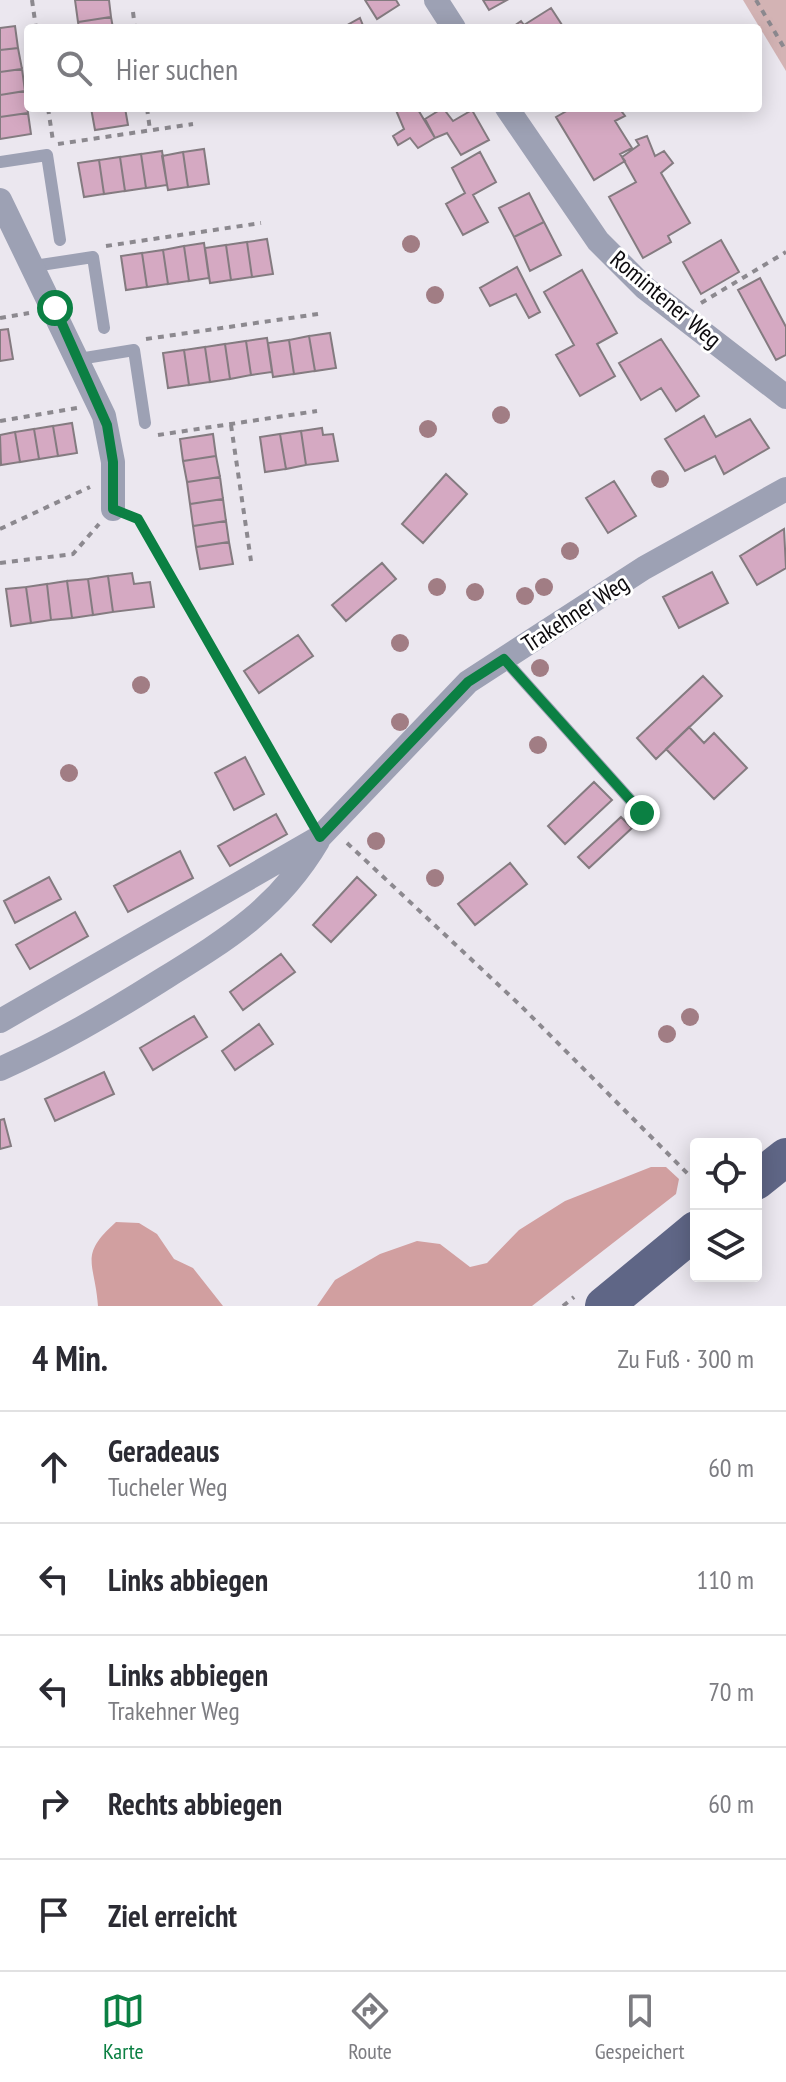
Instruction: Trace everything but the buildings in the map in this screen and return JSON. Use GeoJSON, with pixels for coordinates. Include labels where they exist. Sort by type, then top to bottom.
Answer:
{"type":"FeatureCollection","features":[{"type":"Feature","properties":{"kind":"main road"},"geometry":{"type":"LineString","coordinates":[[762,1176],[786,1157]]}},
{"type":"Feature","properties":{"kind":"main road"},"geometry":{"type":"LineString","coordinates":[[604,1306],[690,1235]]}},
{"type":"Feature","properties":{"kind":"street"},"geometry":{"type":"LineString","coordinates":[[436,0],[451,24]]}},
{"type":"Feature","properties":{"kind":"street","name":"Romintener Weg"},"geometry":{"type":"LineString","coordinates":[[510,112],[598,241],[645,288],[786,397]]}},
{"type":"Feature","properties":{"kind":"street"},"geometry":{"type":"LineString","coordinates":[[0,200],[99,405],[112,452],[113,509]]}},
{"type":"Feature","properties":{"kind":"street","name":"Trakehner Weg"},"geometry":{"type":"LineString","coordinates":[[0,1069],[74,1035],[245,928],[301,871],[326,832],[468,682],[644,568],[786,489]]}},
{"type":"Feature","properties":{"kind":"street","name":"Trakehner Weg"},"geometry":{"type":"LineString","coordinates":[[0,1021],[326,832]]}},
{"type":"Feature","properties":{"kind":"lane"},"geometry":{"type":"LineString","coordinates":[[0,162],[47,155],[60,240]]}},
{"type":"Feature","properties":{"kind":"lane"},"geometry":{"type":"LineString","coordinates":[[34,266],[93,257],[104,328]]}},
{"type":"Feature","properties":{"kind":"lane"},"geometry":{"type":"LineString","coordinates":[[79,359],[134,350],[145,423]]}},
{"type":"Feature","properties":{"kind":"lane"},"geometry":{"type":"LineString","coordinates":[[504,659],[642,813]]}},
{"type":"Feature","properties":{"kind":"path"},"geometry":{"type":"LineString","coordinates":[[32,0],[35,24]]}},
{"type":"Feature","properties":{"kind":"path"},"geometry":{"type":"LineString","coordinates":[[756,0],[786,51]]}},
{"type":"Feature","properties":{"kind":"path"},"geometry":{"type":"LineString","coordinates":[[133,12],[134,24]]}},
{"type":"Feature","properties":{"kind":"path"},"geometry":{"type":"LineString","coordinates":[[49,112],[53,144]]}},
{"type":"Feature","properties":{"kind":"path"},"geometry":{"type":"LineString","coordinates":[[148,112],[150,130]]}},
{"type":"Feature","properties":{"kind":"path"},"geometry":{"type":"LineString","coordinates":[[40,146],[193,124]]}},
{"type":"Feature","properties":{"kind":"path"},"geometry":{"type":"LineString","coordinates":[[92,249],[261,223]]}},
{"type":"Feature","properties":{"kind":"path"},"geometry":{"type":"LineString","coordinates":[[682,315],[786,252]]}},
{"type":"Feature","properties":{"kind":"path"},"geometry":{"type":"LineString","coordinates":[[135,341],[318,314]]}},
{"type":"Feature","properties":{"kind":"path"},"geometry":{"type":"LineString","coordinates":[[0,421],[99,405]]}},
{"type":"Feature","properties":{"kind":"path"},"geometry":{"type":"LineString","coordinates":[[155,435],[317,411]]}},
{"type":"Feature","properties":{"kind":"path"},"geometry":{"type":"LineString","coordinates":[[231,424],[251,561]]}},
{"type":"Feature","properties":{"kind":"path"},"geometry":{"type":"LineString","coordinates":[[0,529],[97,484],[112,452]]}},
{"type":"Feature","properties":{"kind":"path"},"geometry":{"type":"LineString","coordinates":[[0,563],[73,554],[113,509],[138,519],[326,832],[520,1005],[690,1176]]}},
{"type":"Feature","properties":{"kind":"shaded area"},"geometry":{"type":"Polygon","coordinates":[[[743,0],[786,0],[786,71],[762,31],[762,24],[758,24],[743,0]]]}},
{"type":"Feature","properties":{"kind":"shaded area"},"geometry":{"type":"Polygon","coordinates":[[[651,1167],[666,1167],[679,1179],[676,1194],[532,1306],[317,1306],[335,1280],[380,1254],[417,1241],[440,1244],[470,1267],[487,1263],[519,1230],[565,1201],[651,1167]]]}},
{"type":"Feature","properties":{"kind":"shaded area"},"geometry":{"type":"Polygon","coordinates":[[[116,1222],[139,1223],[157,1234],[174,1259],[193,1268],[223,1306],[98,1306],[92,1269],[93,1252],[116,1222]]]}},
{"type":"Feature","properties":{"kind":"route"},"geometry":{"type":"LineString","coordinates":[[55,308],[107,425],[113,462],[113,509],[138,519],[320,837],[468,682],[504,659],[642,813]]}}]}
